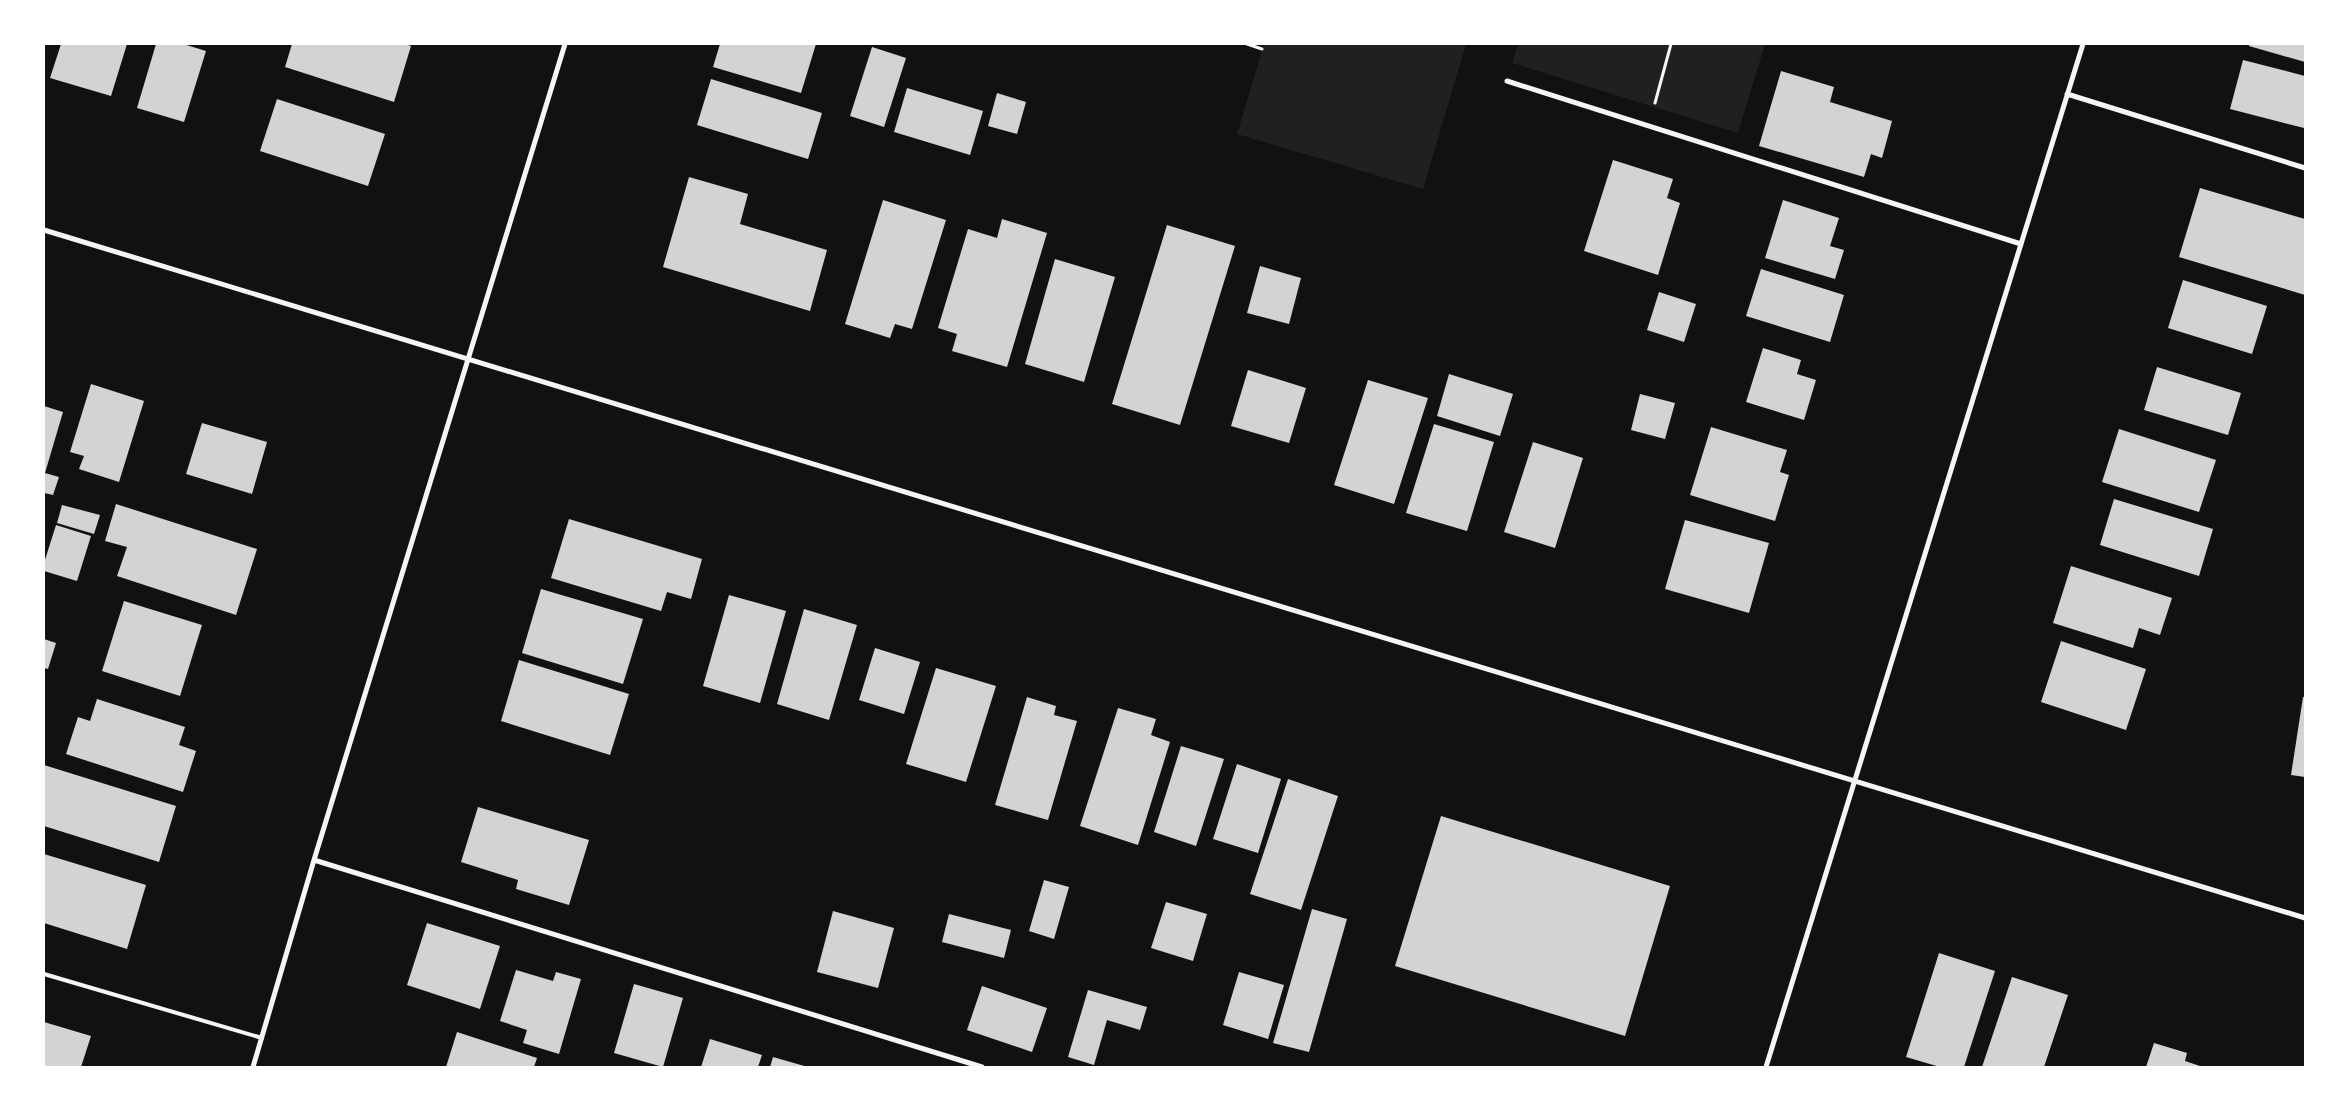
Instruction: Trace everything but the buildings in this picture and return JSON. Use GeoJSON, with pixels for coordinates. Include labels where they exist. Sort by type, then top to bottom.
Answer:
{"type":"FeatureCollection","features":[{"type":"Feature","properties":{"kind":"street"},"geometry":{"type":"LineString","coordinates":[[253,1067],[314,860],[565,44]]}},
{"type":"Feature","properties":{"kind":"street"},"geometry":{"type":"LineString","coordinates":[[1766,1067],[1853,780],[2082,44]]}},
{"type":"Feature","properties":{"kind":"street"},"geometry":{"type":"LineString","coordinates":[[1507,81],[2021,244]]}},
{"type":"Feature","properties":{"kind":"street"},"geometry":{"type":"LineString","coordinates":[[2067,94],[2305,168]]}},
{"type":"Feature","properties":{"kind":"street"},"geometry":{"type":"LineString","coordinates":[[44,230],[2305,918]]}},
{"type":"Feature","properties":{"kind":"street"},"geometry":{"type":"LineString","coordinates":[[314,860],[982,1067]]}},
{"type":"Feature","properties":{"kind":"lane"},"geometry":{"type":"LineString","coordinates":[[44,974],[262,1038]]}},
{"type":"Feature","properties":{"kind":"path"},"geometry":{"type":"LineString","coordinates":[[1247,44],[1262,49]]}},
{"type":"Feature","properties":{"kind":"path"},"geometry":{"type":"LineString","coordinates":[[1648,126],[1671,44]]}},
{"type":"Feature","properties":{"kind":"shaded area"},"geometry":{"type":"Polygon","coordinates":[[[1264,44],[1466,44],[1423,189],[1237,134],[1264,44]]]}},
{"type":"Feature","properties":{"kind":"shaded area"},"geometry":{"type":"Polygon","coordinates":[[[1518,44],[1765,44],[1738,133],[1512,63],[1518,44]]]}}]}
